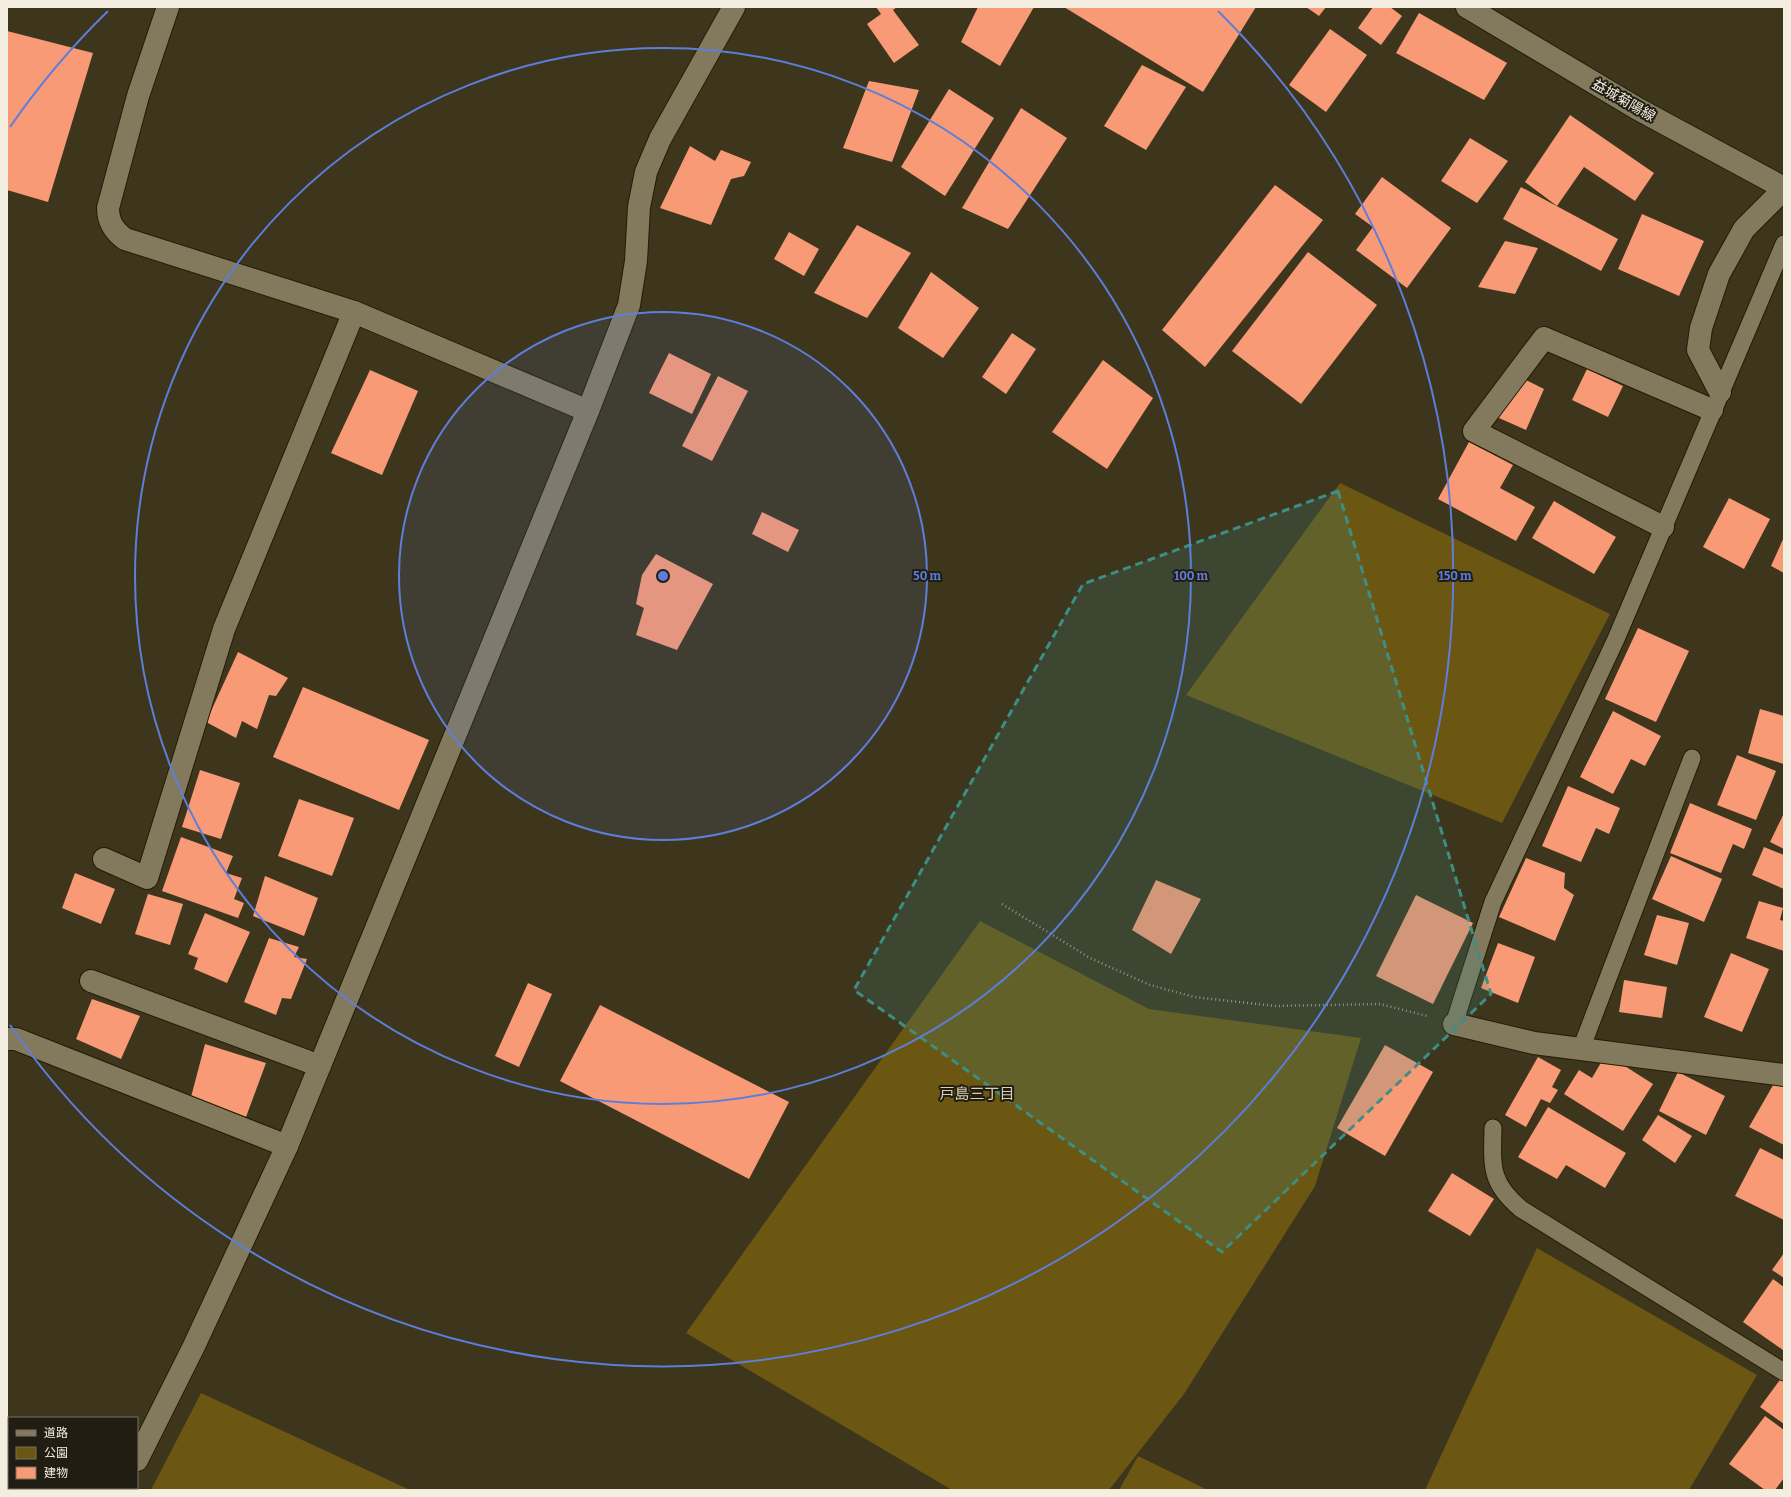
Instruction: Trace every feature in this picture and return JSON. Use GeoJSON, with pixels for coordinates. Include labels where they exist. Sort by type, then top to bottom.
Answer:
{"type":"FeatureCollection","features":[{"type":"Feature","properties":{"kind":"street"},"geometry":{"type":"LineString","coordinates":[[168,7],[138,96],[108,208],[108,217],[117,234],[125,239],[354,312],[588,410]]}},
{"type":"Feature","properties":{"kind":"street"},"geometry":{"type":"LineString","coordinates":[[138,1458],[194,1346],[287,1146],[320,1066],[588,410],[629,305],[633,283],[639,207],[646,172],[660,139],[734,7]]}},
{"type":"Feature","properties":{"kind":"street","name":"益城菊陽線"},"geometry":{"type":"LineString","coordinates":[[1467,7],[1638,109],[1784,188]]}},
{"type":"Feature","properties":{"kind":"street"},"geometry":{"type":"LineString","coordinates":[[1716,401],[1698,350],[1701,328],[1719,274],[1744,228],[1784,188]]}},
{"type":"Feature","properties":{"kind":"street"},"geometry":{"type":"LineString","coordinates":[[104,859],[147,878],[224,629],[354,312]]}},
{"type":"Feature","properties":{"kind":"street"},"geometry":{"type":"LineString","coordinates":[[1663,527],[1474,431],[1544,338],[1716,401]]}},
{"type":"Feature","properties":{"kind":"street"},"geometry":{"type":"LineString","coordinates":[[91,982],[320,1066]]}},
{"type":"Feature","properties":{"kind":"street"},"geometry":{"type":"LineString","coordinates":[[1454,1024],[1534,1043],[1784,1075]]}},
{"type":"Feature","properties":{"kind":"street"},"geometry":{"type":"LineString","coordinates":[[7,1039],[16,1039],[287,1146]]}},
{"type":"Feature","properties":{"kind":"lane"},"geometry":{"type":"LineString","coordinates":[[1454,1024],[1493,902],[1616,639],[1784,244]]}},
{"type":"Feature","properties":{"kind":"lane"},"geometry":{"type":"LineString","coordinates":[[1581,1049],[1692,758]]}},
{"type":"Feature","properties":{"kind":"lane"},"geometry":{"type":"LineString","coordinates":[[1493,1128],[1493,1170],[1499,1186],[1509,1199],[1521,1209],[1784,1372]]}},
{"type":"Feature","properties":{"kind":"path"},"geometry":{"type":"LineString","coordinates":[[1002,904],[1090,958],[1150,985],[1194,997],[1275,1006],[1380,1004],[1454,1024]]}},
{"type":"Feature","properties":{"kind":"highlighted area"},"geometry":{"type":"Polygon","coordinates":[[[1338,491],[1491,994],[1222,1252],[854,990],[1083,584],[1338,491]]]}},
{"type":"Feature","properties":{"kind":"green space"},"geometry":{"type":"Polygon","coordinates":[[[1340,483],[1610,614],[1502,823],[1186,695],[1340,483]]]}},
{"type":"Feature","properties":{"kind":"green space"},"geometry":{"type":"Polygon","coordinates":[[[980,921],[1149,1009],[1361,1038],[1315,1186],[1184,1394],[1109,1490],[952,1490],[686,1333],[980,921]]]}},
{"type":"Feature","properties":{"kind":"green space"},"geometry":{"type":"Polygon","coordinates":[[[1537,1248],[1757,1375],[1689,1490],[1425,1490],[1537,1248]]]}},
{"type":"Feature","properties":{"kind":"green space"},"geometry":{"type":"Polygon","coordinates":[[[201,1393],[410,1490],[151,1490],[201,1393]]]}},
{"type":"Feature","properties":{"kind":"green space"},"geometry":{"type":"Polygon","coordinates":[[[1138,1456],[1208,1490],[1119,1490],[1138,1456]]]}},
{"type":"Feature","properties":{"kind":"building"},"geometry":{"type":"Polygon","coordinates":[[[876,7],[897,7],[893,10],[919,45],[894,63],[867,24],[881,14],[876,7]]]}},
{"type":"Feature","properties":{"kind":"building"},"geometry":{"type":"Polygon","coordinates":[[[978,7],[1034,7],[1000,66],[961,42],[978,7]]]}},
{"type":"Feature","properties":{"kind":"building"},"geometry":{"type":"Polygon","coordinates":[[[1064,7],[1256,7],[1203,92],[1064,7]]]}},
{"type":"Feature","properties":{"kind":"building"},"geometry":{"type":"Polygon","coordinates":[[[1306,7],[1326,7],[1319,16],[1306,7]]]}},
{"type":"Feature","properties":{"kind":"building"},"geometry":{"type":"Polygon","coordinates":[[[1373,7],[1390,7],[1402,16],[1381,45],[1358,28],[1373,7]]]}},
{"type":"Feature","properties":{"kind":"building"},"geometry":{"type":"Polygon","coordinates":[[[1419,13],[1507,63],[1484,100],[1396,53],[1419,13]]]}},
{"type":"Feature","properties":{"kind":"building"},"geometry":{"type":"Polygon","coordinates":[[[1330,29],[1367,55],[1326,112],[1289,85],[1330,29]]]}},
{"type":"Feature","properties":{"kind":"building"},"geometry":{"type":"Polygon","coordinates":[[[7,31],[93,53],[48,202],[7,190],[7,31]]]}},
{"type":"Feature","properties":{"kind":"building"},"geometry":{"type":"Polygon","coordinates":[[[1142,65],[1186,87],[1146,150],[1104,126],[1142,65]]]}},
{"type":"Feature","properties":{"kind":"building"},"geometry":{"type":"Polygon","coordinates":[[[869,81],[919,90],[892,162],[843,148],[869,81]]]}},
{"type":"Feature","properties":{"kind":"building"},"geometry":{"type":"Polygon","coordinates":[[[949,89],[994,118],[945,196],[901,167],[949,89]]]}},
{"type":"Feature","properties":{"kind":"building"},"geometry":{"type":"Polygon","coordinates":[[[1021,108],[1067,138],[1008,229],[962,208],[1021,108]]]}},
{"type":"Feature","properties":{"kind":"building"},"geometry":{"type":"Polygon","coordinates":[[[1570,115],[1654,173],[1635,201],[1584,167],[1557,206],[1525,182],[1570,115]]]}},
{"type":"Feature","properties":{"kind":"building"},"geometry":{"type":"Polygon","coordinates":[[[1470,138],[1508,161],[1477,203],[1441,181],[1470,138]]]}},
{"type":"Feature","properties":{"kind":"building"},"geometry":{"type":"Polygon","coordinates":[[[690,146],[715,161],[721,150],[751,162],[744,176],[731,179],[711,225],[660,208],[690,146]]]}},
{"type":"Feature","properties":{"kind":"building"},"geometry":{"type":"Polygon","coordinates":[[[1382,177],[1451,228],[1407,288],[1356,250],[1373,227],[1355,214],[1382,177]]]}},
{"type":"Feature","properties":{"kind":"building"},"geometry":{"type":"Polygon","coordinates":[[[1275,185],[1323,220],[1205,367],[1162,330],[1275,185]]]}},
{"type":"Feature","properties":{"kind":"building"},"geometry":{"type":"Polygon","coordinates":[[[1521,187],[1618,239],[1601,271],[1503,219],[1521,187]]]}},
{"type":"Feature","properties":{"kind":"building"},"geometry":{"type":"Polygon","coordinates":[[[1642,214],[1704,241],[1679,296],[1618,269],[1642,214]]]}},
{"type":"Feature","properties":{"kind":"building"},"geometry":{"type":"Polygon","coordinates":[[[857,225],[911,253],[867,318],[814,293],[857,225]]]}},
{"type":"Feature","properties":{"kind":"building"},"geometry":{"type":"Polygon","coordinates":[[[789,232],[819,249],[804,276],[774,259],[789,232]]]}},
{"type":"Feature","properties":{"kind":"building"},"geometry":{"type":"Polygon","coordinates":[[[1505,241],[1538,248],[1515,294],[1478,287],[1505,241]]]}},
{"type":"Feature","properties":{"kind":"building"},"geometry":{"type":"Polygon","coordinates":[[[1308,252],[1377,305],[1301,404],[1232,351],[1308,252]]]}},
{"type":"Feature","properties":{"kind":"building"},"geometry":{"type":"Polygon","coordinates":[[[931,272],[979,308],[943,358],[898,328],[931,272]]]}},
{"type":"Feature","properties":{"kind":"building"},"geometry":{"type":"Polygon","coordinates":[[[1012,333],[1036,349],[1006,394],[982,377],[1012,333]]]}},
{"type":"Feature","properties":{"kind":"building"},"geometry":{"type":"Polygon","coordinates":[[[669,353],[711,374],[692,414],[649,393],[669,353]]]}},
{"type":"Feature","properties":{"kind":"building"},"geometry":{"type":"Polygon","coordinates":[[[1103,360],[1153,398],[1107,469],[1052,432],[1103,360]]]}},
{"type":"Feature","properties":{"kind":"building"},"geometry":{"type":"Polygon","coordinates":[[[1587,369],[1623,386],[1608,417],[1572,400],[1587,369]]]}},
{"type":"Feature","properties":{"kind":"building"},"geometry":{"type":"Polygon","coordinates":[[[370,370],[418,391],[382,475],[331,453],[370,370]]]}},
{"type":"Feature","properties":{"kind":"building"},"geometry":{"type":"Polygon","coordinates":[[[1510,372],[1544,389],[1526,430],[1490,414],[1510,372]]]}},
{"type":"Feature","properties":{"kind":"building"},"geometry":{"type":"Polygon","coordinates":[[[718,376],[748,391],[712,461],[682,446],[718,376]]]}},
{"type":"Feature","properties":{"kind":"building"},"geometry":{"type":"Polygon","coordinates":[[[1469,442],[1513,465],[1500,488],[1535,507],[1516,541],[1438,499],[1469,442]]]}},
{"type":"Feature","properties":{"kind":"building"},"geometry":{"type":"Polygon","coordinates":[[[1729,498],[1770,519],[1744,569],[1703,547],[1729,498]]]}},
{"type":"Feature","properties":{"kind":"building"},"geometry":{"type":"Polygon","coordinates":[[[1554,501],[1616,537],[1594,574],[1532,538],[1554,501]]]}},
{"type":"Feature","properties":{"kind":"building"},"geometry":{"type":"Polygon","coordinates":[[[762,512],[799,530],[788,552],[752,534],[762,512]]]}},
{"type":"Feature","properties":{"kind":"building"},"geometry":{"type":"Polygon","coordinates":[[[1784,537],[1784,573],[1771,566],[1784,537]]]}},
{"type":"Feature","properties":{"kind":"building"},"geometry":{"type":"Polygon","coordinates":[[[656,554],[713,584],[677,650],[636,635],[644,608],[636,604],[642,575],[656,554]]]}},
{"type":"Feature","properties":{"kind":"building"},"geometry":{"type":"Polygon","coordinates":[[[1638,628],[1689,651],[1656,722],[1605,699],[1638,628]]]}},
{"type":"Feature","properties":{"kind":"building"},"geometry":{"type":"Polygon","coordinates":[[[238,652],[288,678],[276,696],[269,695],[257,729],[242,721],[236,738],[206,722],[238,652]]]}},
{"type":"Feature","properties":{"kind":"building"},"geometry":{"type":"Polygon","coordinates":[[[303,687],[429,740],[399,810],[273,757],[303,687]]]}},
{"type":"Feature","properties":{"kind":"building"},"geometry":{"type":"Polygon","coordinates":[[[1760,709],[1784,716],[1784,764],[1748,753],[1760,709]]]}},
{"type":"Feature","properties":{"kind":"building"},"geometry":{"type":"Polygon","coordinates":[[[1613,711],[1661,736],[1645,766],[1631,759],[1613,794],[1580,777],[1613,711]]]}},
{"type":"Feature","properties":{"kind":"building"},"geometry":{"type":"Polygon","coordinates":[[[1737,755],[1776,771],[1756,820],[1717,805],[1737,755]]]}},
{"type":"Feature","properties":{"kind":"building"},"geometry":{"type":"Polygon","coordinates":[[[200,770],[240,783],[221,839],[182,827],[200,770]]]}},
{"type":"Feature","properties":{"kind":"building"},"geometry":{"type":"Polygon","coordinates":[[[1568,786],[1620,808],[1609,834],[1596,828],[1581,862],[1542,846],[1568,786]]]}},
{"type":"Feature","properties":{"kind":"building"},"geometry":{"type":"Polygon","coordinates":[[[299,799],[354,818],[332,876],[278,856],[299,799]]]}},
{"type":"Feature","properties":{"kind":"building"},"geometry":{"type":"Polygon","coordinates":[[[1690,803],[1752,829],[1744,849],[1733,844],[1721,873],[1670,853],[1690,803]]]}},
{"type":"Feature","properties":{"kind":"building"},"geometry":{"type":"Polygon","coordinates":[[[1784,813],[1784,849],[1770,842],[1784,813]]]}},
{"type":"Feature","properties":{"kind":"building"},"geometry":{"type":"Polygon","coordinates":[[[181,837],[233,856],[226,873],[242,878],[234,899],[244,903],[238,918],[162,891],[181,837]]]}},
{"type":"Feature","properties":{"kind":"building"},"geometry":{"type":"Polygon","coordinates":[[[1764,847],[1784,855],[1784,889],[1752,875],[1764,847]]]}},
{"type":"Feature","properties":{"kind":"building"},"geometry":{"type":"Polygon","coordinates":[[[1671,856],[1722,879],[1704,922],[1652,899],[1671,856]]]}},
{"type":"Feature","properties":{"kind":"building"},"geometry":{"type":"Polygon","coordinates":[[[1526,858],[1565,873],[1564,888],[1574,895],[1555,941],[1499,917],[1526,858]]]}},
{"type":"Feature","properties":{"kind":"building"},"geometry":{"type":"Polygon","coordinates":[[[75,873],[115,889],[101,924],[62,908],[75,873]]]}},
{"type":"Feature","properties":{"kind":"building"},"geometry":{"type":"Polygon","coordinates":[[[265,876],[318,898],[304,936],[253,916],[265,876]]]}},
{"type":"Feature","properties":{"kind":"building"},"geometry":{"type":"Polygon","coordinates":[[[1156,880],[1201,899],[1171,954],[1132,930],[1156,880]]]}},
{"type":"Feature","properties":{"kind":"building"},"geometry":{"type":"Polygon","coordinates":[[[148,894],[183,904],[170,945],[135,934],[148,894]]]}},
{"type":"Feature","properties":{"kind":"building"},"geometry":{"type":"Polygon","coordinates":[[[1416,895],[1473,923],[1433,1004],[1376,976],[1416,895]]]}},
{"type":"Feature","properties":{"kind":"building"},"geometry":{"type":"Polygon","coordinates":[[[1759,901],[1783,908],[1780,920],[1784,921],[1784,951],[1746,938],[1759,901]]]}},
{"type":"Feature","properties":{"kind":"building"},"geometry":{"type":"Polygon","coordinates":[[[205,913],[250,932],[227,983],[194,969],[198,958],[188,954],[205,913]]]}},
{"type":"Feature","properties":{"kind":"building"},"geometry":{"type":"Polygon","coordinates":[[[1657,915],[1689,923],[1677,965],[1644,955],[1657,915]]]}},
{"type":"Feature","properties":{"kind":"building"},"geometry":{"type":"Polygon","coordinates":[[[269,938],[299,947],[294,957],[307,959],[291,999],[282,998],[276,1015],[244,1002],[269,938]]]}},
{"type":"Feature","properties":{"kind":"building"},"geometry":{"type":"Polygon","coordinates":[[[1498,943],[1535,957],[1518,1003],[1481,988],[1498,943]]]}},
{"type":"Feature","properties":{"kind":"building"},"geometry":{"type":"Polygon","coordinates":[[[1731,953],[1769,969],[1742,1032],[1704,1017],[1731,953]]]}},
{"type":"Feature","properties":{"kind":"building"},"geometry":{"type":"Polygon","coordinates":[[[1624,980],[1667,987],[1662,1018],[1619,1012],[1624,980]]]}},
{"type":"Feature","properties":{"kind":"building"},"geometry":{"type":"Polygon","coordinates":[[[528,983],[552,994],[519,1067],[495,1056],[528,983]]]}},
{"type":"Feature","properties":{"kind":"building"},"geometry":{"type":"Polygon","coordinates":[[[92,999],[140,1016],[121,1059],[76,1039],[92,999]]]}},
{"type":"Feature","properties":{"kind":"building"},"geometry":{"type":"Polygon","coordinates":[[[600,1005],[789,1102],[749,1179],[560,1081],[600,1005]]]}},
{"type":"Feature","properties":{"kind":"building"},"geometry":{"type":"Polygon","coordinates":[[[205,1044],[266,1063],[246,1117],[191,1097],[205,1044]]]}},
{"type":"Feature","properties":{"kind":"building"},"geometry":{"type":"Polygon","coordinates":[[[1385,1045],[1433,1072],[1385,1156],[1337,1128],[1385,1045]]]}},
{"type":"Feature","properties":{"kind":"building"},"geometry":{"type":"Polygon","coordinates":[[[1606,1054],[1653,1084],[1623,1131],[1564,1094],[1579,1070],[1592,1078],[1606,1054]]]}},
{"type":"Feature","properties":{"kind":"building"},"geometry":{"type":"Polygon","coordinates":[[[1538,1057],[1561,1070],[1552,1087],[1558,1090],[1550,1103],[1541,1099],[1526,1127],[1505,1115],[1538,1057]]]}},
{"type":"Feature","properties":{"kind":"building"},"geometry":{"type":"Polygon","coordinates":[[[1678,1072],[1725,1096],[1706,1135],[1659,1111],[1678,1072]]]}},
{"type":"Feature","properties":{"kind":"building"},"geometry":{"type":"Polygon","coordinates":[[[1776,1080],[1784,1084],[1784,1145],[1749,1127],[1776,1080]]]}},
{"type":"Feature","properties":{"kind":"building"},"geometry":{"type":"Polygon","coordinates":[[[1548,1107],[1626,1153],[1605,1188],[1566,1165],[1557,1179],[1518,1157],[1548,1107]]]}},
{"type":"Feature","properties":{"kind":"building"},"geometry":{"type":"Polygon","coordinates":[[[1658,1115],[1692,1136],[1675,1163],[1642,1140],[1658,1115]]]}},
{"type":"Feature","properties":{"kind":"building"},"geometry":{"type":"Polygon","coordinates":[[[1760,1148],[1784,1160],[1784,1220],[1735,1196],[1760,1148]]]}},
{"type":"Feature","properties":{"kind":"building"},"geometry":{"type":"Polygon","coordinates":[[[1452,1173],[1494,1199],[1470,1236],[1428,1211],[1452,1173]]]}},
{"type":"Feature","properties":{"kind":"building"},"geometry":{"type":"Polygon","coordinates":[[[1784,1253],[1784,1278],[1772,1270],[1784,1253]]]}},
{"type":"Feature","properties":{"kind":"building"},"geometry":{"type":"Polygon","coordinates":[[[1773,1279],[1784,1287],[1783,1350],[1743,1322],[1773,1279]]]}},
{"type":"Feature","properties":{"kind":"building"},"geometry":{"type":"Polygon","coordinates":[[[1782,1377],[1784,1379],[1784,1424],[1760,1407],[1782,1377]]]}},
{"type":"Feature","properties":{"kind":"building"},"geometry":{"type":"Polygon","coordinates":[[[1765,1416],[1784,1430],[1784,1478],[1775,1490],[1765,1490],[1729,1464],[1765,1416]]]}},
{"type":"Feature","properties":{"kind":"district","name":"戸島三丁目"},"geometry":{"type":"Point","coordinates":[977,1094]}}]}
